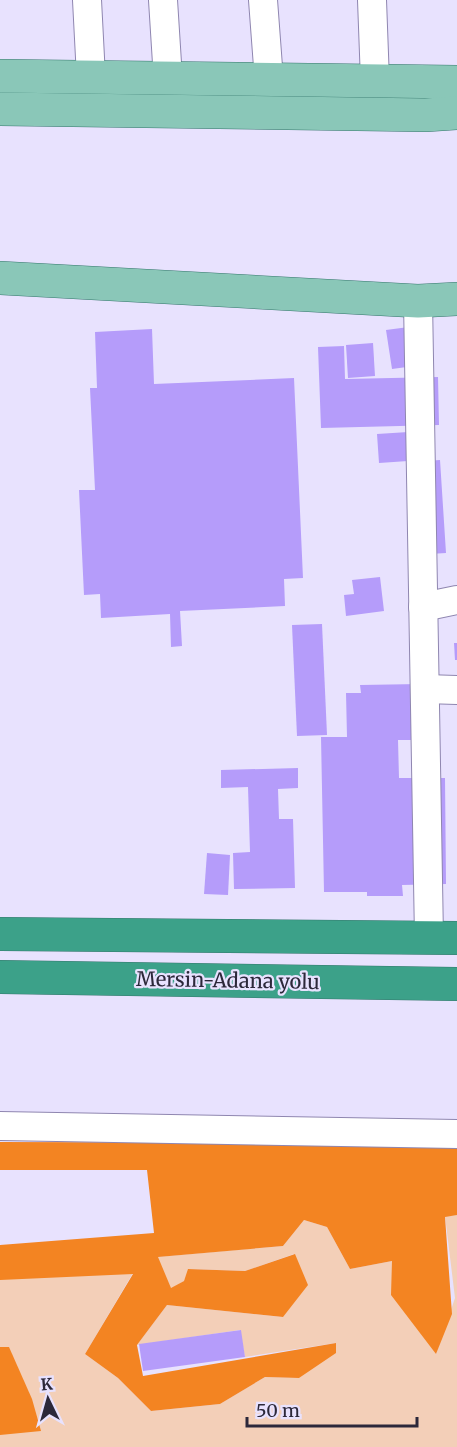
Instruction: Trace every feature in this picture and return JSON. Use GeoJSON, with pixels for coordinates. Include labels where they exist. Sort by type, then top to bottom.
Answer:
{"type":"FeatureCollection","features":[{"type":"Feature","properties":{"kind":"highway"},"geometry":{"type":"LineString","coordinates":[[0,934],[443,938]]}},
{"type":"Feature","properties":{"kind":"highway","name":"Mersin-Adana yolu"},"geometry":{"type":"LineString","coordinates":[[0,977],[457,984]]}},
{"type":"Feature","properties":{"kind":"main road"},"geometry":{"type":"LineString","coordinates":[[0,76],[457,82]]}},
{"type":"Feature","properties":{"kind":"main road"},"geometry":{"type":"LineString","coordinates":[[0,109],[426,115],[457,113]]}},
{"type":"Feature","properties":{"kind":"main road"},"geometry":{"type":"LineString","coordinates":[[0,278],[418,301],[457,299]]}},
{"type":"Feature","properties":{"kind":"street"},"geometry":{"type":"LineString","coordinates":[[87,0],[91,78]]}},
{"type":"Feature","properties":{"kind":"street"},"geometry":{"type":"LineString","coordinates":[[163,0],[168,79]]}},
{"type":"Feature","properties":{"kind":"street"},"geometry":{"type":"LineString","coordinates":[[263,0],[268,80]]}},
{"type":"Feature","properties":{"kind":"street"},"geometry":{"type":"LineString","coordinates":[[372,0],[375,81]]}},
{"type":"Feature","properties":{"kind":"street"},"geometry":{"type":"LineString","coordinates":[[418,301],[425,689],[443,938]]}},
{"type":"Feature","properties":{"kind":"street"},"geometry":{"type":"LineString","coordinates":[[423,607],[457,600]]}},
{"type":"Feature","properties":{"kind":"street"},"geometry":{"type":"LineString","coordinates":[[425,689],[457,690]]}},
{"type":"Feature","properties":{"kind":"street"},"geometry":{"type":"LineString","coordinates":[[0,1126],[457,1134]]}},
{"type":"Feature","properties":{"kind":"shaded area"},"geometry":{"type":"Polygon","coordinates":[[[0,1142],[457,1146],[457,1215],[445,1217],[452,1314],[436,1354],[391,1295],[392,1261],[350,1269],[327,1227],[304,1220],[283,1246],[158,1257],[171,1288],[184,1281],[188,1269],[245,1271],[295,1254],[308,1285],[283,1317],[167,1305],[137,1345],[143,1376],[336,1343],[336,1353],[299,1378],[265,1377],[220,1404],[151,1411],[118,1378],[85,1354],[133,1274],[0,1280],[0,1245],[154,1233],[147,1170],[0,1170],[0,1142]]]}},
{"type":"Feature","properties":{"kind":"shaded area"},"geometry":{"type":"Polygon","coordinates":[[[457,1215],[457,1447],[0,1447],[0,1279],[133,1273],[85,1354],[118,1378],[151,1411],[220,1404],[265,1377],[299,1378],[336,1343],[245,1357],[240,1330],[137,1345],[167,1305],[282,1317],[294,1254],[245,1271],[189,1269],[184,1281],[171,1289],[157,1257],[283,1246],[304,1220],[327,1227],[350,1269],[392,1261],[436,1354],[455,1298],[445,1216],[457,1215]]]}},
{"type":"Feature","properties":{"kind":"shaded area"},"geometry":{"type":"Polygon","coordinates":[[[0,1347],[9,1347],[32,1399],[41,1431],[0,1435],[0,1347]]]}},
{"type":"Feature","properties":{"kind":"building"},"geometry":{"type":"Polygon","coordinates":[[[424,325],[429,364],[392,369],[386,330],[424,325]]]}},
{"type":"Feature","properties":{"kind":"building"},"geometry":{"type":"Polygon","coordinates":[[[152,329],[154,384],[294,378],[303,578],[284,579],[285,606],[180,611],[182,646],[171,647],[170,614],[101,618],[100,594],[84,595],[79,490],[95,490],[90,388],[97,388],[95,332],[152,329]]]}},
{"type":"Feature","properties":{"kind":"building"},"geometry":{"type":"Polygon","coordinates":[[[373,343],[375,376],[348,378],[346,345],[373,343]]]}},
{"type":"Feature","properties":{"kind":"building"},"geometry":{"type":"Polygon","coordinates":[[[344,346],[345,379],[438,377],[439,425],[321,428],[318,347],[344,346]]]}},
{"type":"Feature","properties":{"kind":"building"},"geometry":{"type":"Polygon","coordinates":[[[424,431],[425,461],[440,460],[446,553],[413,555],[408,461],[379,463],[377,434],[424,431]]]}},
{"type":"Feature","properties":{"kind":"building"},"geometry":{"type":"Polygon","coordinates":[[[380,577],[384,611],[346,616],[344,595],[354,594],[352,580],[380,577]]]}},
{"type":"Feature","properties":{"kind":"building"},"geometry":{"type":"Polygon","coordinates":[[[322,624],[327,735],[297,736],[292,625],[322,624]]]}},
{"type":"Feature","properties":{"kind":"building"},"geometry":{"type":"Polygon","coordinates":[[[454,643],[457,643],[457,660],[455,660],[454,643]]]}},
{"type":"Feature","properties":{"kind":"building"},"geometry":{"type":"Polygon","coordinates":[[[420,684],[421,740],[398,740],[399,778],[445,778],[446,884],[402,885],[403,896],[367,896],[367,892],[324,892],[321,737],[347,737],[346,693],[361,693],[360,685],[420,684]]]}},
{"type":"Feature","properties":{"kind":"building"},"geometry":{"type":"Polygon","coordinates":[[[298,768],[298,788],[278,789],[279,819],[293,819],[295,888],[234,889],[233,853],[250,852],[248,787],[221,788],[221,770],[298,768]]]}},
{"type":"Feature","properties":{"kind":"building"},"geometry":{"type":"Polygon","coordinates":[[[207,853],[230,855],[228,895],[204,894],[207,853]]]}},
{"type":"Feature","properties":{"kind":"building"},"geometry":{"type":"Polygon","coordinates":[[[241,1330],[245,1357],[143,1371],[139,1344],[241,1330]]]}}]}
